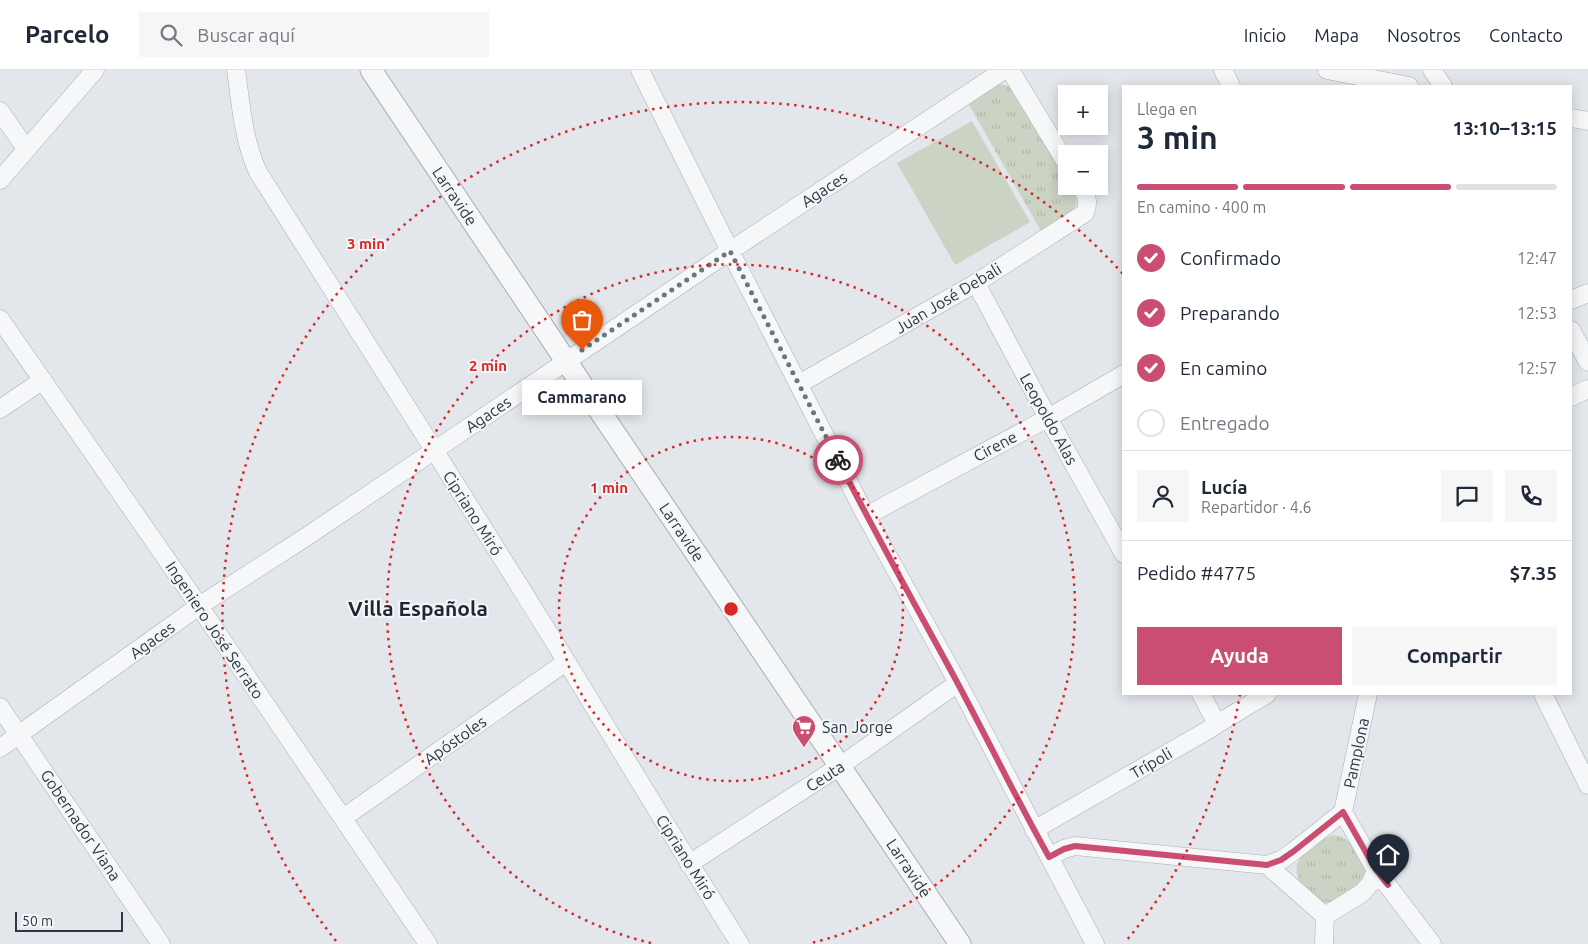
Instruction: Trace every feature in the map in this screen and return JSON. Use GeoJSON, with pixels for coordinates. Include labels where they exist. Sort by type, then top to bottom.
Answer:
{"type":"FeatureCollection","features":[{"type":"Feature","properties":{"kind":"street"},"geometry":{"type":"LineString","coordinates":[[0,180],[95,70]]}},
{"type":"Feature","properties":{"kind":"street","name":"Cipriano Miró"},"geometry":{"type":"LineString","coordinates":[[236,70],[243,124],[252,160],[258,172],[434,450],[740,944]]}},
{"type":"Feature","properties":{"kind":"street","name":"Larravide"},"geometry":{"type":"LineString","coordinates":[[371,70],[960,944]]}},
{"type":"Feature","properties":{"kind":"street"},"geometry":{"type":"LineString","coordinates":[[640,70],[730,251],[866,516],[958,683],[1095,944]]}},
{"type":"Feature","properties":{"kind":"street","name":"Agaces"},"geometry":{"type":"LineString","coordinates":[[0,748],[199,606],[1004,70]]}},
{"type":"Feature","properties":{"kind":"street"},"geometry":{"type":"LineString","coordinates":[[1010,70],[1058,149]]}},
{"type":"Feature","properties":{"kind":"street"},"geometry":{"type":"LineString","coordinates":[[1223,70],[1230,85]]}},
{"type":"Feature","properties":{"kind":"street"},"geometry":{"type":"LineString","coordinates":[[1326,70],[1404,85]]}},
{"type":"Feature","properties":{"kind":"street"},"geometry":{"type":"LineString","coordinates":[[1432,70],[1442,85]]}},
{"type":"Feature","properties":{"kind":"street"},"geometry":{"type":"LineString","coordinates":[[0,111],[26,149]]}},
{"type":"Feature","properties":{"kind":"street"},"geometry":{"type":"LineString","coordinates":[[1572,118],[1588,121]]}},
{"type":"Feature","properties":{"kind":"street","name":"Juan José Debali"},"geometry":{"type":"LineString","coordinates":[[799,384],[976,283],[1085,213],[1088,203],[1086,195]]}},
{"type":"Feature","properties":{"kind":"street","name":"Leopoldo Alas"},"geometry":{"type":"LineString","coordinates":[[976,283],[1122,550]]}},
{"type":"Feature","properties":{"kind":"street"},"geometry":{"type":"LineString","coordinates":[[1572,300],[1588,293]]}},
{"type":"Feature","properties":{"kind":"street","name":"Ingeniero José Serrato"},"geometry":{"type":"LineString","coordinates":[[0,319],[199,606],[428,944]]}},
{"type":"Feature","properties":{"kind":"street"},"geometry":{"type":"LineString","coordinates":[[1572,332],[1588,362]]}},
{"type":"Feature","properties":{"kind":"street","name":"Cirene"},"geometry":{"type":"LineString","coordinates":[[866,516],[1048,418],[1122,375]]}},
{"type":"Feature","properties":{"kind":"street"},"geometry":{"type":"LineString","coordinates":[[0,409],[43,380]]}},
{"type":"Feature","properties":{"kind":"street"},"geometry":{"type":"LineString","coordinates":[[1572,396],[1588,388]]}},
{"type":"Feature","properties":{"kind":"street","name":"Apóstoles"},"geometry":{"type":"LineString","coordinates":[[343,818],[566,662]]}},
{"type":"Feature","properties":{"kind":"street","name":"Ceuta"},"geometry":{"type":"LineString","coordinates":[[689,864],[840,766],[958,683]]}},
{"type":"Feature","properties":{"kind":"street"},"geometry":{"type":"LineString","coordinates":[[1202,695],[1217,724]]}},
{"type":"Feature","properties":{"kind":"street","name":"Trípoli"},"geometry":{"type":"LineString","coordinates":[[1034,830],[1265,695]]}},
{"type":"Feature","properties":{"kind":"street","name":"Pamplona"},"geometry":{"type":"LineString","coordinates":[[1343,812],[1368,695]]}},
{"type":"Feature","properties":{"kind":"street"},"geometry":{"type":"LineString","coordinates":[[1543,695],[1588,785]]}},
{"type":"Feature","properties":{"kind":"street","name":"Gobernador Viana"},"geometry":{"type":"LineString","coordinates":[[0,707],[161,944]]}},
{"type":"Feature","properties":{"kind":"street"},"geometry":{"type":"LineString","coordinates":[[1049,857],[1064,849],[1075,846],[1267,865],[1287,856],[1343,812],[1376,870],[1432,944]]}},
{"type":"Feature","properties":{"kind":"street"},"geometry":{"type":"LineString","coordinates":[[1267,865],[1325,916]]}},
{"type":"Feature","properties":{"kind":"street"},"geometry":{"type":"LineString","coordinates":[[1325,916],[1366,889],[1376,870]]}},
{"type":"Feature","properties":{"kind":"street"},"geometry":{"type":"LineString","coordinates":[[1324,944],[1325,916]]}},
{"type":"Feature","properties":{"kind":"green space"},"geometry":{"type":"Polygon","coordinates":[[[998,84],[1009,86],[1014,90],[1058,166],[1058,195],[1075,195],[1076,197],[1076,203],[1070,213],[1041,231],[968,103],[998,84]]]}},
{"type":"Feature","properties":{"kind":"green space"},"geometry":{"type":"Polygon","coordinates":[[[972,121],[1030,222],[955,265],[897,163],[972,121]]]}},
{"type":"Feature","properties":{"kind":"green space"},"geometry":{"type":"Polygon","coordinates":[[[1333,835],[1346,839],[1351,843],[1365,866],[1365,872],[1355,889],[1343,897],[1332,902],[1320,902],[1312,896],[1301,882],[1297,868],[1298,861],[1312,847],[1333,835]]]}},
{"type":"Feature","properties":{"kind":"way so far"},"geometry":{"type":"LineString","coordinates":[[582,350],[730,251],[838,460]]}},
{"type":"Feature","properties":{"kind":"place","name":"Cammarano"},"geometry":{"type":"Point","coordinates":[582,350]}},
{"type":"Feature","properties":{"kind":"place","name":"San Jorge"},"geometry":{"type":"Point","coordinates":[804,748]}},
{"type":"Feature","properties":{"kind":"district","name":"Villa Española"},"geometry":{"type":"Point","coordinates":[418,609]}},
{"type":"Feature","properties":{"kind":"route"},"geometry":{"type":"LineString","coordinates":[[838,460],[866,516],[958,683],[1049,857],[1064,849],[1075,846],[1267,865],[1281,860],[1294,851],[1343,812],[1376,870],[1388,885]]}}]}
